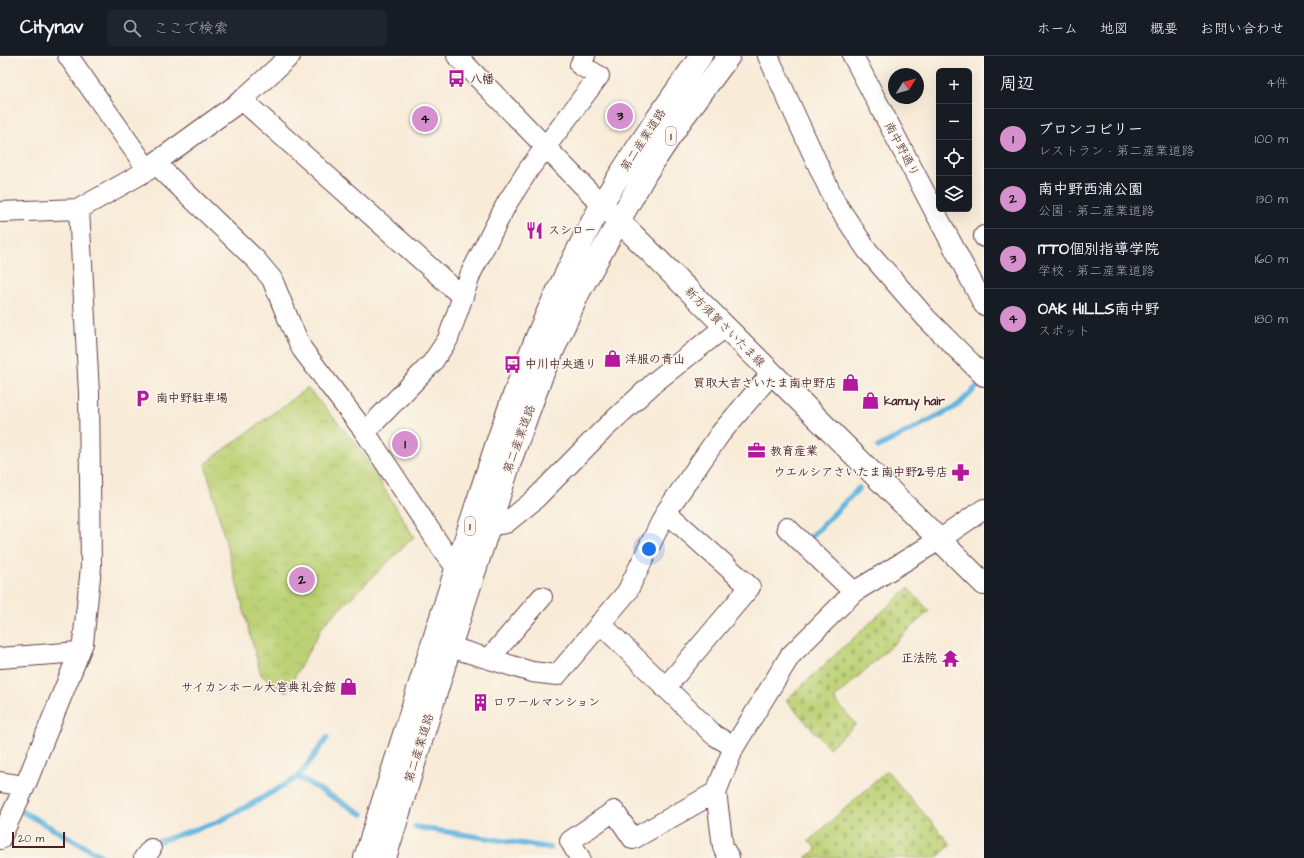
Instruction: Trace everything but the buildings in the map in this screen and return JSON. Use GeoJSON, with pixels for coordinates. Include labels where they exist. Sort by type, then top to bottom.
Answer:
{"type":"FeatureCollection","features":[{"type":"Feature","properties":{"kind":"main road","name":"第二産業道路"},"geometry":{"type":"LineString","coordinates":[[366,858],[456,567],[493,454],[524,368],[560,286],[602,205],[656,119],[700,56]]}},
{"type":"Feature","properties":{"kind":"main road","name":"第二産業道路"},"geometry":{"type":"LineString","coordinates":[[385,858],[489,526],[511,459],[542,375],[579,292],[646,173],[678,125],[729,56]]}},
{"type":"Feature","properties":{"kind":"main road","name":"新方須賀さいたま線"},"geometry":{"type":"LineString","coordinates":[[602,205],[984,584]]}},
{"type":"Feature","properties":{"kind":"street"},"geometry":{"type":"LineString","coordinates":[[68,56],[151,166],[256,260],[272,279],[302,349],[365,432],[445,553],[456,567]]}},
{"type":"Feature","properties":{"kind":"street"},"geometry":{"type":"LineString","coordinates":[[0,212],[79,209],[151,166],[242,100],[290,56]]}},
{"type":"Feature","properties":{"kind":"street"},"geometry":{"type":"LineString","coordinates":[[457,56],[602,205]]}},
{"type":"Feature","properties":{"kind":"street"},"geometry":{"type":"LineString","coordinates":[[365,432],[432,363],[448,339],[471,273],[507,202],[529,169],[598,76],[580,65],[585,56]]}},
{"type":"Feature","properties":{"kind":"street"},"geometry":{"type":"LineString","coordinates":[[768,56],[835,202],[867,250],[926,318],[984,376]]}},
{"type":"Feature","properties":{"kind":"street","name":"南中野通り"},"geometry":{"type":"LineString","coordinates":[[853,56],[977,274],[984,305]]}},
{"type":"Feature","properties":{"kind":"street"},"geometry":{"type":"LineString","coordinates":[[242,100],[463,297]]}},
{"type":"Feature","properties":{"kind":"street"},"geometry":{"type":"LineString","coordinates":[[0,840],[25,786],[83,643],[91,567],[89,392],[79,209]]}},
{"type":"Feature","properties":{"kind":"street"},"geometry":{"type":"LineString","coordinates":[[489,526],[506,523],[534,501],[604,429],[656,381],[725,327]]}},
{"type":"Feature","properties":{"kind":"street"},"geometry":{"type":"LineString","coordinates":[[450,647],[532,672],[557,675],[627,592],[666,512],[720,434],[772,373]]}},
{"type":"Feature","properties":{"kind":"street"},"geometry":{"type":"LineString","coordinates":[[729,858],[723,847],[716,792],[734,747],[790,656],[854,592],[939,540],[984,509]]}},
{"type":"Feature","properties":{"kind":"street"},"geometry":{"type":"LineString","coordinates":[[665,688],[750,587],[666,512]]}},
{"type":"Feature","properties":{"kind":"street"},"geometry":{"type":"LineString","coordinates":[[787,528],[854,592]]}},
{"type":"Feature","properties":{"kind":"street"},"geometry":{"type":"LineString","coordinates":[[489,659],[542,596]]}},
{"type":"Feature","properties":{"kind":"street"},"geometry":{"type":"LineString","coordinates":[[600,623],[714,735],[734,747]]}},
{"type":"Feature","properties":{"kind":"street"},"geometry":{"type":"LineString","coordinates":[[0,658],[79,652]]}},
{"type":"Feature","properties":{"kind":"street"},"geometry":{"type":"LineString","coordinates":[[0,782],[25,786]]}},
{"type":"Feature","properties":{"kind":"street"},"geometry":{"type":"LineString","coordinates":[[580,858],[570,841],[614,811],[633,839],[716,792]]}},
{"type":"Feature","properties":{"kind":"green space"},"geometry":{"type":"Polygon","coordinates":[[[307,388],[357,444],[414,537],[324,624],[286,692],[261,675],[205,464],[307,388]]]}},
{"type":"Feature","properties":{"kind":"green space"},"geometry":{"type":"Polygon","coordinates":[[[908,588],[929,611],[834,699],[856,724],[829,748],[786,700],[908,588]]]}},
{"type":"Feature","properties":{"kind":"green space"},"geometry":{"type":"Polygon","coordinates":[[[887,771],[951,845],[936,858],[806,858],[817,849],[809,841],[887,771]]]}},
{"type":"Feature","properties":{"kind":"waterway"},"geometry":{"type":"LineString","coordinates":[[878,447],[957,406],[982,382]]}},
{"type":"Feature","properties":{"kind":"waterway"},"geometry":{"type":"LineString","coordinates":[[810,538],[859,488]]}},
{"type":"Feature","properties":{"kind":"waterway"},"geometry":{"type":"LineString","coordinates":[[298,777],[327,738]]}},
{"type":"Feature","properties":{"kind":"waterway"},"geometry":{"type":"LineString","coordinates":[[151,841],[157,842],[220,821],[298,777],[362,814]]}},
{"type":"Feature","properties":{"kind":"waterway"},"geometry":{"type":"LineString","coordinates":[[23,812],[105,858]]}},
{"type":"Feature","properties":{"kind":"waterway"},"geometry":{"type":"LineString","coordinates":[[415,827],[550,848]]}},
{"type":"Feature","properties":{"kind":"place","name":"八幡"},"geometry":{"type":"Point","coordinates":[457,79]}},
{"type":"Feature","properties":{"kind":"place","name":"ITTO個別指導学院"},"geometry":{"type":"Point","coordinates":[620,116]}},
{"type":"Feature","properties":{"kind":"place","name":"OAK HILLS南中野"},"geometry":{"type":"Point","coordinates":[425,119]}},
{"type":"Feature","properties":{"kind":"place","name":"スシロー"},"geometry":{"type":"Point","coordinates":[535,230]}},
{"type":"Feature","properties":{"kind":"place","name":"洋服の青山"},"geometry":{"type":"Point","coordinates":[612,359]}},
{"type":"Feature","properties":{"kind":"place","name":"中川中央通り"},"geometry":{"type":"Point","coordinates":[512,364]}},
{"type":"Feature","properties":{"kind":"place","name":"買取大吉さいたま南中野店"},"geometry":{"type":"Point","coordinates":[850,383]}},
{"type":"Feature","properties":{"kind":"place","name":"南中野駐車場"},"geometry":{"type":"Point","coordinates":[143,398]}},
{"type":"Feature","properties":{"kind":"place","name":"kamuy hair"},"geometry":{"type":"Point","coordinates":[871,401]}},
{"type":"Feature","properties":{"kind":"place","name":"ブロンコビリー"},"geometry":{"type":"Point","coordinates":[405,444]}},
{"type":"Feature","properties":{"kind":"place","name":"教育産業"},"geometry":{"type":"Point","coordinates":[757,451]}},
{"type":"Feature","properties":{"kind":"place","name":"ウエルシアさいたま南中野2号店"},"geometry":{"type":"Point","coordinates":[961,472]}},
{"type":"Feature","properties":{"kind":"place","name":"南中野西浦公園"},"geometry":{"type":"Point","coordinates":[302,580]}},
{"type":"Feature","properties":{"kind":"place","name":"正法院"},"geometry":{"type":"Point","coordinates":[950,658]}},
{"type":"Feature","properties":{"kind":"place","name":"サイカンホール大宮典礼会館"},"geometry":{"type":"Point","coordinates":[349,687]}},
{"type":"Feature","properties":{"kind":"place","name":"ロワールマンション"},"geometry":{"type":"Point","coordinates":[480,702]}}]}
